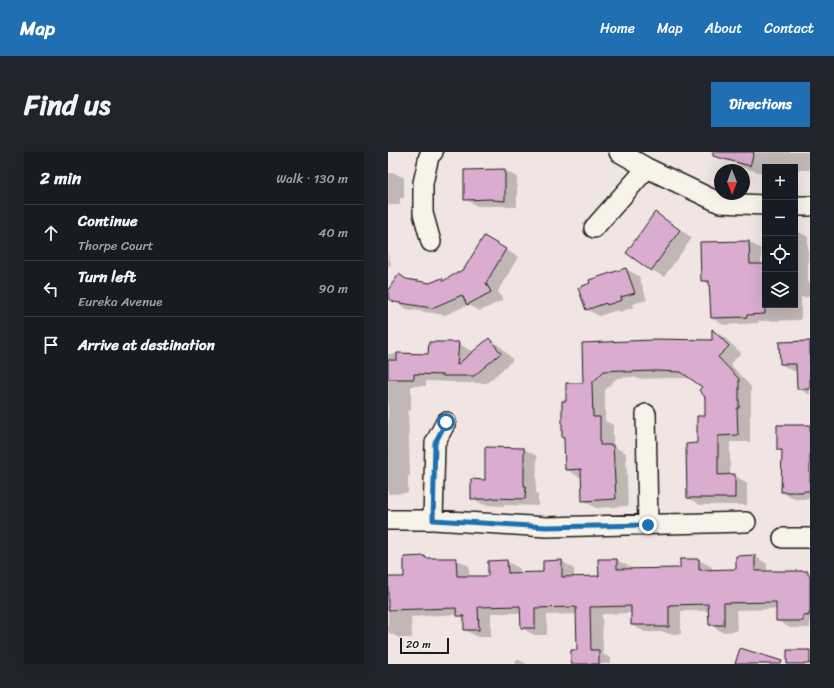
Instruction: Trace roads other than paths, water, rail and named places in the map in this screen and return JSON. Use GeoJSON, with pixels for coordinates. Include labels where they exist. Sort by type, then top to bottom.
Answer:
{"type":"FeatureCollection","features":[{"type":"Feature","properties":{"kind":"street"},"geometry":{"type":"LineString","coordinates":[[431,242],[423,213],[423,183],[429,156],[433,152]]}},
{"type":"Feature","properties":{"kind":"street"},"geometry":{"type":"LineString","coordinates":[[619,152],[648,168],[720,203],[762,205]]}},
{"type":"Feature","properties":{"kind":"street"},"geometry":{"type":"LineString","coordinates":[[594,228],[648,168]]}},
{"type":"Feature","properties":{"kind":"street"},"geometry":{"type":"LineString","coordinates":[[798,206],[810,206]]}},
{"type":"Feature","properties":{"kind":"street"},"geometry":{"type":"LineString","coordinates":[[646,414],[648,525]]}},
{"type":"Feature","properties":{"kind":"street"},"geometry":{"type":"LineString","coordinates":[[433,520],[435,443],[446,422]]}},
{"type":"Feature","properties":{"kind":"street"},"geometry":{"type":"LineString","coordinates":[[388,520],[433,520],[546,527],[746,522]]}},
{"type":"Feature","properties":{"kind":"street"},"geometry":{"type":"LineString","coordinates":[[783,538],[810,538]]}}]}
